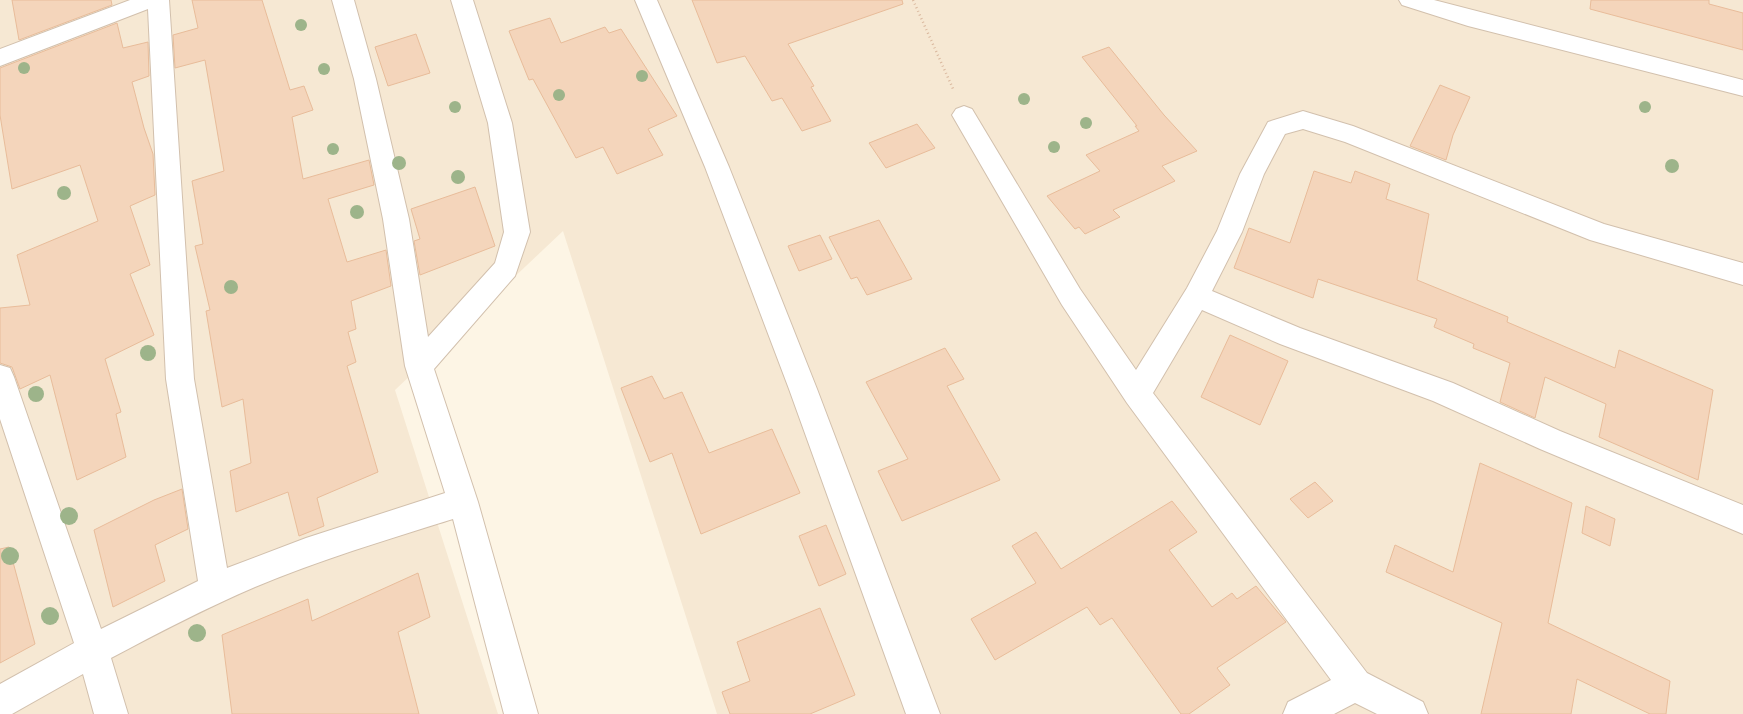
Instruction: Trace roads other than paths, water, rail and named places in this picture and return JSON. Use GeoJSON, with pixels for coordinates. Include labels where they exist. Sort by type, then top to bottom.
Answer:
{"type":"FeatureCollection","features":[{"type":"Feature","properties":{"kind":"street"},"geometry":{"type":"LineString","coordinates":[[0,58],[151,0]]}},
{"type":"Feature","properties":{"kind":"street"},"geometry":{"type":"LineString","coordinates":[[158,0],[164,130],[178,298],[180,379],[215,589]]}},
{"type":"Feature","properties":{"kind":"street"},"geometry":{"type":"LineString","coordinates":[[343,0],[365,79],[396,218],[419,366],[463,502],[521,714]]}},
{"type":"Feature","properties":{"kind":"street"},"geometry":{"type":"LineString","coordinates":[[419,366],[506,268],[517,232],[500,123],[462,0]]}},
{"type":"Feature","properties":{"kind":"street"},"geometry":{"type":"LineString","coordinates":[[646,0],[721,176],[803,389],[923,714]]}},
{"type":"Feature","properties":{"kind":"street"},"geometry":{"type":"LineString","coordinates":[[1410,0],[1468,18],[1514,28],[1743,88]]}},
{"type":"Feature","properties":{"kind":"street"},"geometry":{"type":"LineString","coordinates":[[964,115],[1071,297],[1137,394],[1355,685],[1411,714]]}},
{"type":"Feature","properties":{"kind":"street"},"geometry":{"type":"LineString","coordinates":[[1137,394],[1196,296],[1229,232],[1252,174],[1276,128],[1303,120],[1353,134],[1598,233],[1743,274]]}},
{"type":"Feature","properties":{"kind":"street"},"geometry":{"type":"LineString","coordinates":[[1196,296],[1290,336],[1443,392],[1550,440],[1743,520]]}},
{"type":"Feature","properties":{"kind":"street"},"geometry":{"type":"LineString","coordinates":[[0,378],[93,651],[111,714]]}},
{"type":"Feature","properties":{"kind":"street"},"geometry":{"type":"LineString","coordinates":[[0,702],[93,651],[215,589],[307,551],[463,502]]}},
{"type":"Feature","properties":{"kind":"street"},"geometry":{"type":"LineString","coordinates":[[1311,711],[1355,685]]}}]}
